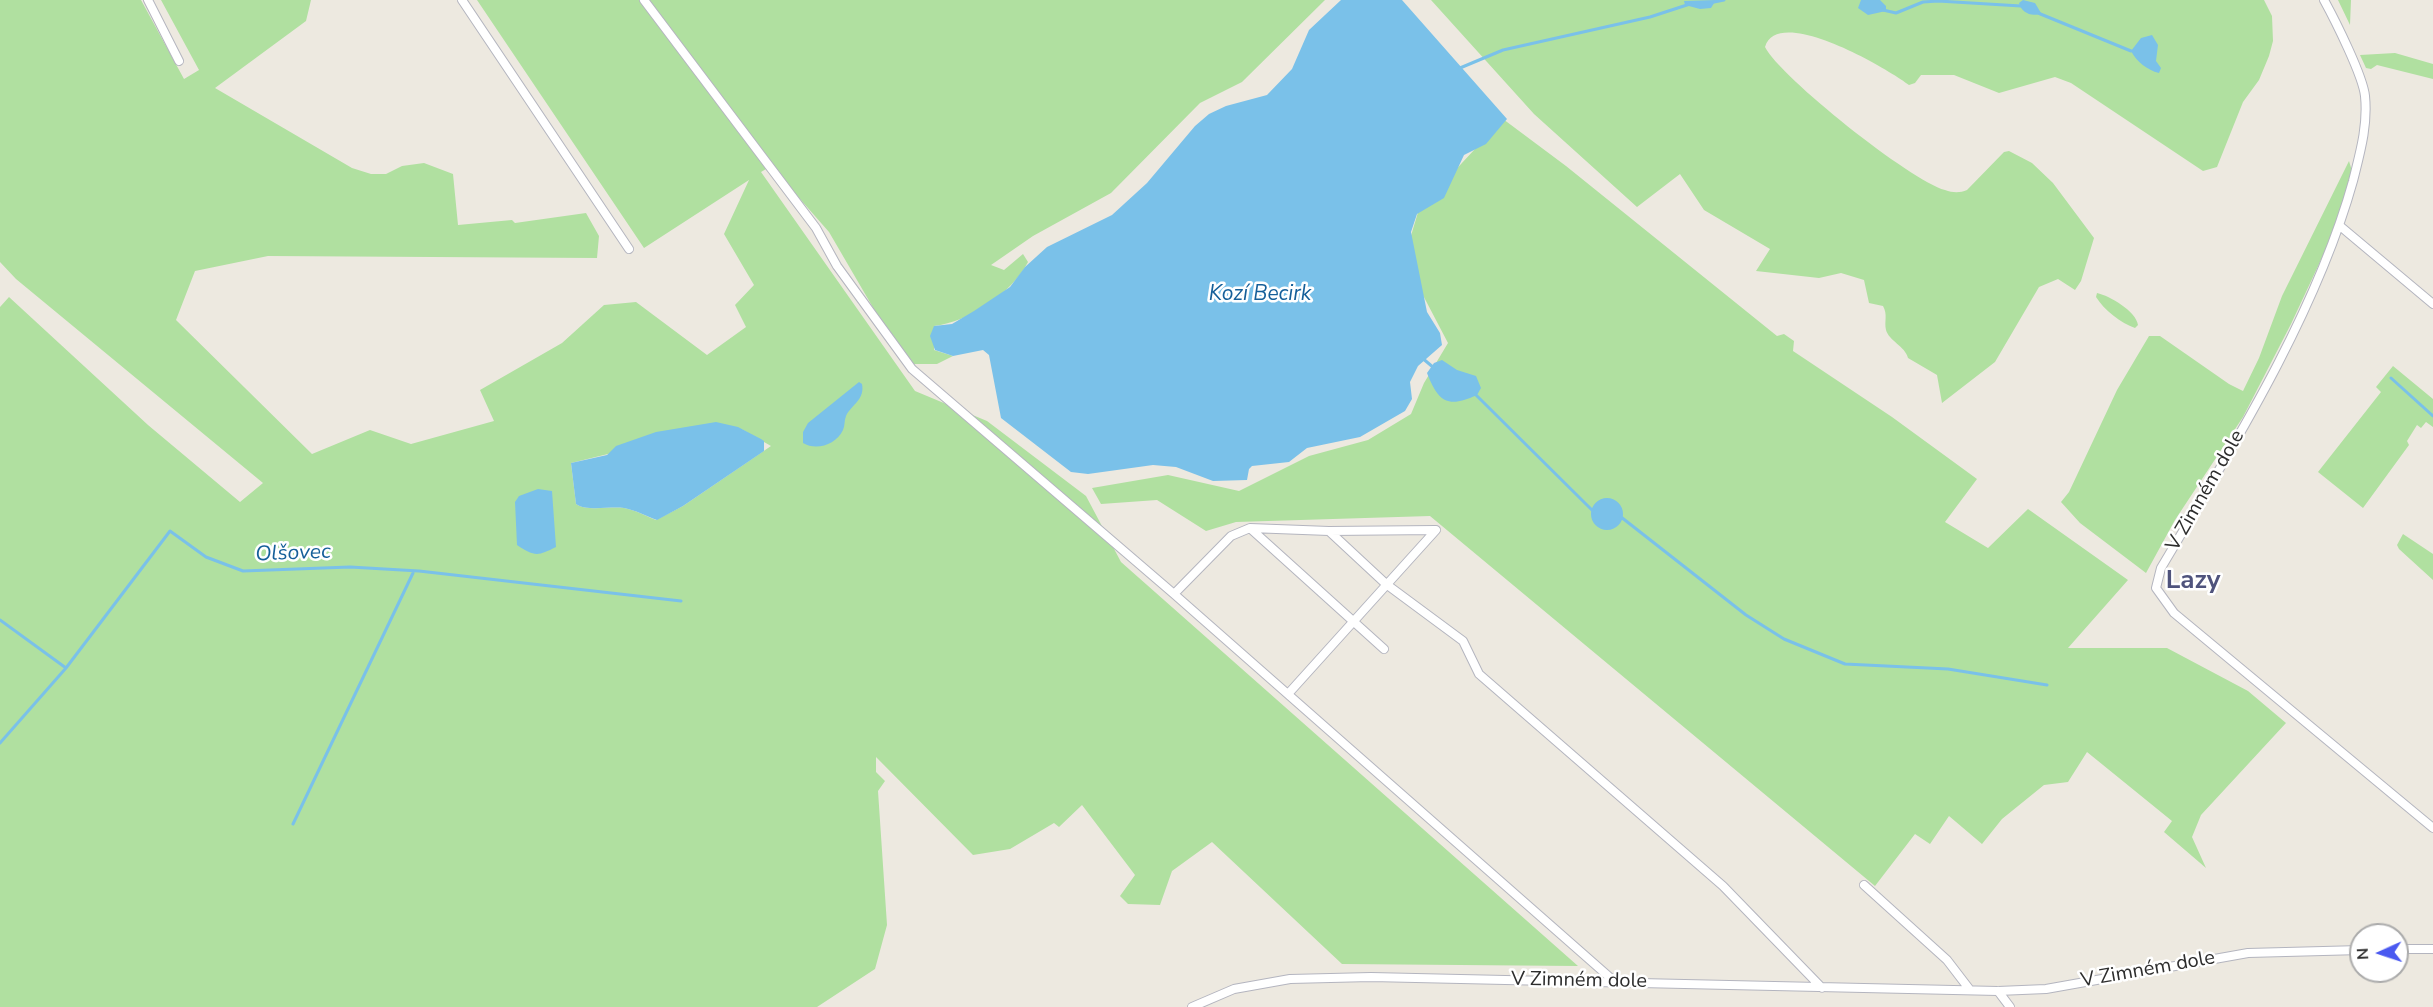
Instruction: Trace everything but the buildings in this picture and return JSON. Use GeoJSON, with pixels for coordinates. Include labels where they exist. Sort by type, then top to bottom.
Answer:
{"type":"FeatureCollection","features":[{"type":"Feature","properties":{"kind":"street"},"geometry":{"type":"LineString","coordinates":[[148,0],[179,61]]}},
{"type":"Feature","properties":{"kind":"street"},"geometry":{"type":"LineString","coordinates":[[462,0],[629,249]]}},
{"type":"Feature","properties":{"kind":"street"},"geometry":{"type":"LineString","coordinates":[[644,0],[816,228],[837,266],[912,369],[1174,594],[1616,982]]}},
{"type":"Feature","properties":{"kind":"street","name":"V Zimném dole"},"geometry":{"type":"LineString","coordinates":[[2324,0],[2365,94],[2364,140],[2340,226],[2281,353],[2246,421],[2161,568],[2156,588],[2174,613],[2433,828]]}},
{"type":"Feature","properties":{"kind":"street"},"geometry":{"type":"LineString","coordinates":[[2340,226],[2433,304]]}},
{"type":"Feature","properties":{"kind":"street"},"geometry":{"type":"LineString","coordinates":[[1174,594],[1231,536],[1250,528],[1329,531],[1436,530],[1288,694]]}},
{"type":"Feature","properties":{"kind":"street"},"geometry":{"type":"LineString","coordinates":[[1250,528],[1384,649]]}},
{"type":"Feature","properties":{"kind":"street"},"geometry":{"type":"LineString","coordinates":[[1329,531],[1386,584],[1463,642],[1479,674],[1723,886],[1822,988]]}},
{"type":"Feature","properties":{"kind":"street"},"geometry":{"type":"LineString","coordinates":[[1864,885],[1947,960],[1970,990]]}},
{"type":"Feature","properties":{"kind":"street"},"geometry":{"type":"LineString","coordinates":[[2409,950],[2433,949]]}},
{"type":"Feature","properties":{"kind":"street","name":"V Zimném dole"},"geometry":{"type":"LineString","coordinates":[[1192,1007],[1234,989],[1290,979],[1371,977],[1822,988],[1998,991],[2046,989],[2248,952],[2349,950]]}},
{"type":"Feature","properties":{"kind":"street"},"geometry":{"type":"LineString","coordinates":[[1998,991],[2010,1007]]}},
{"type":"Feature","properties":{"kind":"green space"},"geometry":{"type":"Polygon","coordinates":[[[0,0],[141,0],[184,79],[199,70],[161,0],[311,0],[306,21],[215,88],[352,168],[371,174],[386,174],[402,166],[424,163],[453,174],[458,225],[512,220],[515,223],[586,213],[599,236],[597,258],[268,256],[195,271],[176,320],[312,454],[370,430],[411,444],[494,421],[480,390],[562,343],[604,305],[636,302],[707,355],[746,327],[735,305],[754,285],[724,234],[749,180],[644,248],[477,0],[1325,0],[1242,82],[1200,103],[1111,193],[1033,236],[991,265],[1004,270],[1023,254],[1028,262],[1011,285],[988,304],[961,319],[934,326],[934,350],[953,356],[937,364],[913,364],[875,311],[829,232],[771,166],[761,172],[915,391],[987,421],[1086,496],[1121,562],[1578,966],[1342,964],[1212,842],[1172,871],[1160,905],[1128,904],[1120,896],[1135,875],[1082,805],[1059,827],[1054,823],[1010,849],[973,855],[876,757],[876,772],[885,781],[878,791],[887,925],[875,969],[817,1007],[0,1007],[0,307],[9,297],[148,425],[240,502],[263,483],[16,279],[0,262],[0,0]],[[727,425],[571,463],[576,504],[593,508],[624,508],[656,520],[683,506],[771,446],[743,430],[727,425]]]}},
{"type":"Feature","properties":{"kind":"green space"},"geometry":{"type":"Polygon","coordinates":[[[1431,0],[2264,0],[2272,16],[2273,41],[2259,80],[2243,102],[2217,167],[2203,171],[2071,83],[2055,77],[1999,93],[1954,75],[1921,75],[1915,83],[1909,85],[1879,66],[1834,44],[1811,36],[1790,33],[1774,36],[1765,47],[1795,81],[1877,149],[1928,183],[1945,190],[1962,192],[1967,190],[2004,152],[2009,151],[2032,163],[2053,183],[2094,238],[2081,281],[2075,290],[2058,279],[2039,287],[1995,362],[1942,403],[1937,375],[1908,358],[1904,350],[1890,337],[1886,330],[1883,306],[1869,303],[1864,280],[1841,273],[1819,278],[1756,271],[1770,249],[1704,210],[1680,174],[1637,207],[1534,114],[1431,0]]]}},
{"type":"Feature","properties":{"kind":"green space"},"geometry":{"type":"Polygon","coordinates":[[[2338,0],[2351,0],[2350,25],[2338,0]]]}},
{"type":"Feature","properties":{"kind":"green space"},"geometry":{"type":"Polygon","coordinates":[[[2395,53],[2433,64],[2433,79],[2377,65],[2371,69],[2366,68],[2360,55],[2395,53]]]}},
{"type":"Feature","properties":{"kind":"green space"},"geometry":{"type":"Polygon","coordinates":[[[1503,119],[1566,166],[1777,336],[1784,334],[1794,341],[1793,351],[1892,417],[1977,479],[1945,522],[1988,548],[2028,509],[2128,580],[2068,648],[2167,648],[2248,691],[2286,723],[2201,815],[2192,837],[2206,868],[2164,832],[2172,821],[2087,752],[2068,782],[2044,785],[2002,819],[1982,844],[1949,816],[1930,844],[1915,834],[1875,886],[1430,516],[1236,522],[1206,531],[1157,500],[1101,504],[1092,488],[1168,475],[1239,491],[1309,456],[1368,440],[1411,414],[1424,383],[1448,343],[1415,280],[1410,239],[1419,209],[1503,119]]]}},
{"type":"Feature","properties":{"kind":"green space"},"geometry":{"type":"Polygon","coordinates":[[[2349,161],[2352,171],[2334,232],[2291,324],[2243,417],[2175,520],[2146,573],[2080,523],[2061,502],[2069,492],[2117,390],[2149,336],[2160,336],[2229,384],[2243,391],[2259,358],[2282,296],[2349,161]]]}},
{"type":"Feature","properties":{"kind":"green space"},"geometry":{"type":"Polygon","coordinates":[[[2097,293],[2109,297],[2128,310],[2138,325],[2135,328],[2113,316],[2099,302],[2096,297],[2097,293]]]}},
{"type":"Feature","properties":{"kind":"green space"},"geometry":{"type":"Polygon","coordinates":[[[2393,366],[2433,399],[2433,427],[2426,422],[2421,428],[2417,425],[2407,441],[2409,445],[2363,508],[2318,472],[2381,392],[2376,387],[2393,366]]]}},
{"type":"Feature","properties":{"kind":"green space"},"geometry":{"type":"Polygon","coordinates":[[[2403,534],[2433,554],[2433,580],[2399,549],[2397,545],[2403,534]]]}},
{"type":"Feature","properties":{"kind":"water","name":"Kozí Becirk"},"geometry":{"type":"Polygon","coordinates":[[[1341,0],[1402,0],[1507,119],[1486,144],[1464,155],[1444,198],[1417,214],[1411,232],[1427,312],[1440,333],[1442,345],[1418,366],[1410,382],[1412,399],[1405,411],[1360,437],[1307,448],[1289,462],[1252,466],[1249,469],[1247,480],[1213,481],[1176,467],[1153,465],[1088,474],[1071,472],[1001,418],[989,355],[983,350],[953,356],[935,350],[930,336],[934,326],[952,324],[974,311],[1010,287],[1025,267],[1047,247],[1112,215],[1147,183],[1195,126],[1209,114],[1226,106],[1267,95],[1292,69],[1309,30],[1341,0]]]}},
{"type":"Feature","properties":{"kind":"water"},"geometry":{"type":"Polygon","coordinates":[[[1716,0],[1711,8],[1700,9],[1685,5],[1684,1],[1716,0]]]}},
{"type":"Feature","properties":{"kind":"water"},"geometry":{"type":"Polygon","coordinates":[[[1861,0],[1880,0],[1886,6],[1886,11],[1868,15],[1858,8],[1861,0]]]}},
{"type":"Feature","properties":{"kind":"water"},"geometry":{"type":"Polygon","coordinates":[[[2023,0],[2035,3],[2041,13],[2034,15],[2024,11],[2019,3],[2023,0]]]}},
{"type":"Feature","properties":{"kind":"water"},"geometry":{"type":"Polygon","coordinates":[[[2152,35],[2158,45],[2156,61],[2161,68],[2159,73],[2143,65],[2131,51],[2141,38],[2152,35]]]}},
{"type":"Feature","properties":{"kind":"water"},"geometry":{"type":"Polygon","coordinates":[[[1442,360],[1457,370],[1476,376],[1481,388],[1477,395],[1451,402],[1440,396],[1427,373],[1434,363],[1442,360]]]}},
{"type":"Feature","properties":{"kind":"water"},"geometry":{"type":"Polygon","coordinates":[[[859,382],[862,384],[862,394],[846,416],[840,435],[825,445],[814,446],[803,443],[803,432],[808,423],[859,382]]]}},
{"type":"Feature","properties":{"kind":"water"},"geometry":{"type":"Polygon","coordinates":[[[716,422],[738,427],[761,439],[764,441],[764,451],[683,506],[657,520],[624,508],[593,508],[576,504],[571,463],[607,455],[616,446],[656,432],[716,422]]]}},
{"type":"Feature","properties":{"kind":"water"},"geometry":{"type":"Polygon","coordinates":[[[538,489],[552,491],[556,547],[536,554],[517,545],[515,502],[519,496],[538,489]]]}},
{"type":"Feature","properties":{"kind":"water"},"geometry":{"type":"Polygon","coordinates":[[[1607,498],[1618,503],[1623,514],[1618,525],[1607,530],[1596,525],[1591,514],[1596,503],[1607,498]]]}},
{"type":"Feature","properties":{"kind":"waterway"},"geometry":{"type":"LineString","coordinates":[[1714,2],[1724,0]]}},
{"type":"Feature","properties":{"kind":"waterway"},"geometry":{"type":"LineString","coordinates":[[1883,10],[1896,13],[1923,2],[1938,1],[2021,6]]}},
{"type":"Feature","properties":{"kind":"waterway"},"geometry":{"type":"LineString","coordinates":[[1460,68],[1503,50],[1650,17],[1690,4]]}},
{"type":"Feature","properties":{"kind":"waterway"},"geometry":{"type":"LineString","coordinates":[[2038,13],[2131,51]]}},
{"type":"Feature","properties":{"kind":"waterway"},"geometry":{"type":"LineString","coordinates":[[1421,357],[1434,368]]}},
{"type":"Feature","properties":{"kind":"waterway"},"geometry":{"type":"LineString","coordinates":[[2391,378],[2433,416]]}},
{"type":"Feature","properties":{"kind":"waterway"},"geometry":{"type":"LineString","coordinates":[[1475,394],[1594,512]]}},
{"type":"Feature","properties":{"kind":"waterway"},"geometry":{"type":"LineString","coordinates":[[1621,517],[1746,615],[1784,639],[1845,664],[1948,669],[2047,685]]}},
{"type":"Feature","properties":{"kind":"waterway","name":"Olšovec"},"geometry":{"type":"LineString","coordinates":[[0,620],[66,668],[170,531],[206,557],[243,571],[350,567],[419,571],[681,601]]}},
{"type":"Feature","properties":{"kind":"waterway"},"geometry":{"type":"LineString","coordinates":[[293,824],[413,573]]}},
{"type":"Feature","properties":{"kind":"waterway"},"geometry":{"type":"LineString","coordinates":[[0,743],[66,668]]}},
{"type":"Feature","properties":{"kind":"district","name":"Lazy"},"geometry":{"type":"Point","coordinates":[2193,582]}}]}
